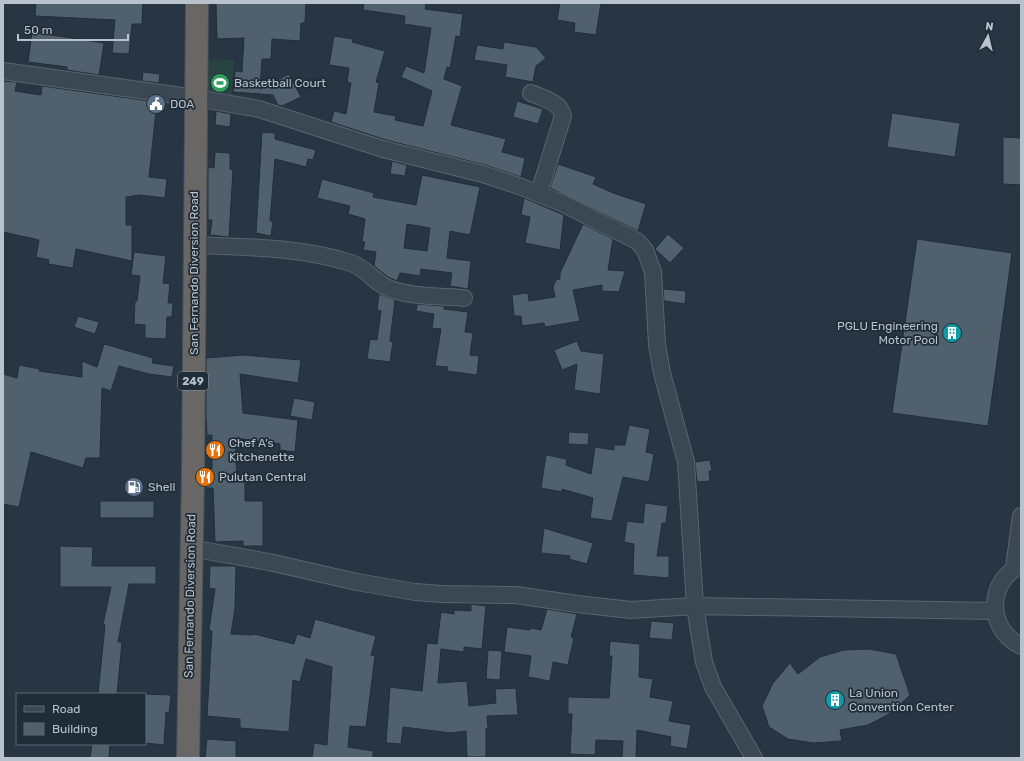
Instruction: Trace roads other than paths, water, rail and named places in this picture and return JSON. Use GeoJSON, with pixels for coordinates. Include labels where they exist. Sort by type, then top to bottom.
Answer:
{"type":"FeatureCollection","features":[{"type":"Feature","properties":{"kind":"highway","name":"San Fernando Diversion Road"},"geometry":{"type":"LineString","coordinates":[[188,758],[190,548],[193,476],[193,245],[197,3]]}},
{"type":"Feature","properties":{"kind":"street"},"geometry":{"type":"LineString","coordinates":[[3,71],[196,98],[259,109],[383,149],[483,174],[539,193],[637,241],[645,250],[650,260],[653,272],[657,345],[662,373],[686,462],[695,606],[708,676],[754,758]]}},
{"type":"Feature","properties":{"kind":"street"},"geometry":{"type":"LineString","coordinates":[[531,93],[554,103],[560,109],[563,116],[539,193]]}},
{"type":"Feature","properties":{"kind":"street"},"geometry":{"type":"LineString","coordinates":[[193,245],[244,246],[323,256],[358,266],[380,284],[397,291],[464,298]]}},
{"type":"Feature","properties":{"kind":"street"},"geometry":{"type":"LineString","coordinates":[[1021,516],[1018,566],[1007,574],[999,587],[994,601],[995,611],[1002,629],[1008,637],[1021,646]]}},
{"type":"Feature","properties":{"kind":"street"},"geometry":{"type":"LineString","coordinates":[[190,548],[269,562],[356,582],[415,592],[516,595],[631,610],[695,606],[995,611]]}},
{"type":"Feature","properties":{"kind":"place","name":"Basketball Court"},"geometry":{"type":"Point","coordinates":[220,83]}},
{"type":"Feature","properties":{"kind":"place","name":"DOA"},"geometry":{"type":"Point","coordinates":[156,104]}},
{"type":"Feature","properties":{"kind":"place","name":"PGLU Engineering Motor Pool"},"geometry":{"type":"Point","coordinates":[952,333]}},
{"type":"Feature","properties":{"kind":"place","name":"Chef A's Kitchenette"},"geometry":{"type":"Point","coordinates":[215,450]}},
{"type":"Feature","properties":{"kind":"place","name":"Pulutan Central"},"geometry":{"type":"Point","coordinates":[205,477]}},
{"type":"Feature","properties":{"kind":"place","name":"Shell"},"geometry":{"type":"Point","coordinates":[134,487]}},
{"type":"Feature","properties":{"kind":"place","name":"La Union Convention Center"},"geometry":{"type":"Point","coordinates":[835,700]}}]}
